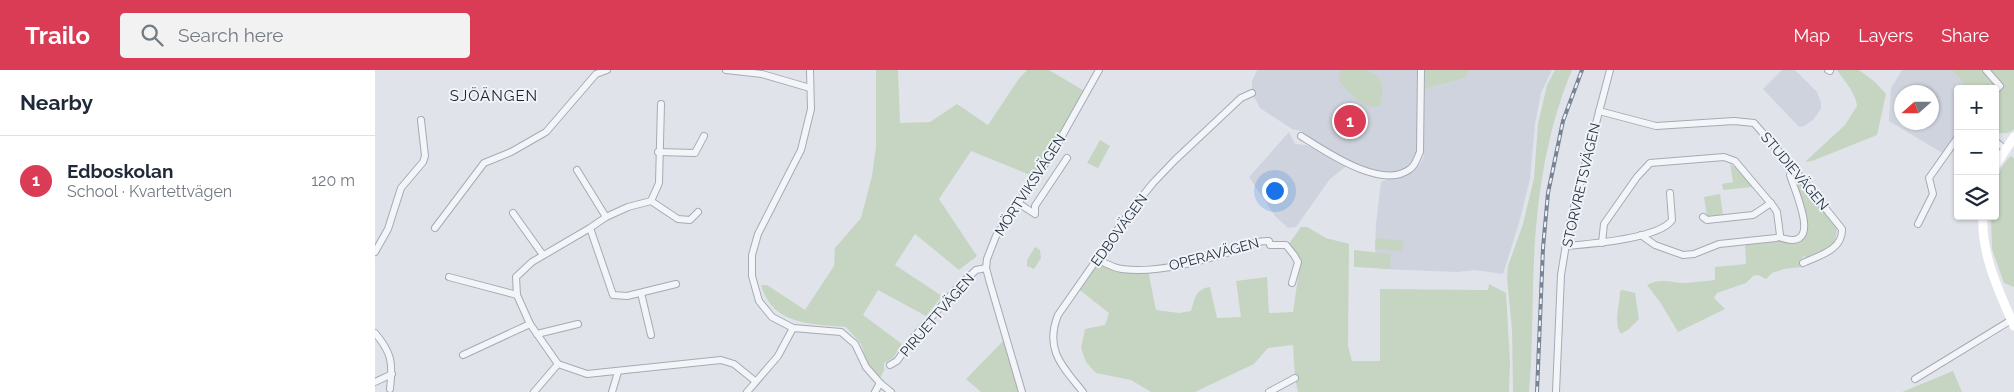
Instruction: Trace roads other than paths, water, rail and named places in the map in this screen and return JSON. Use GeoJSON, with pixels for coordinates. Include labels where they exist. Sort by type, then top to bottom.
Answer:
{"type":"FeatureCollection","features":[{"type":"Feature","properties":{"kind":"street"},"geometry":{"type":"LineString","coordinates":[[435,228],[484,163],[511,152],[546,132],[596,74],[607,70]]}},
{"type":"Feature","properties":{"kind":"street"},"geometry":{"type":"LineString","coordinates":[[726,70],[762,74],[810,88]]}},
{"type":"Feature","properties":{"kind":"street"},"geometry":{"type":"LineString","coordinates":[[810,70],[811,109],[801,150],[759,234],[752,254],[752,276],[759,302],[771,317],[793,328],[841,332],[855,344],[866,367],[880,384],[891,392]]}},
{"type":"Feature","properties":{"kind":"street","name":"MÖRTVIKSVÄGEN"},"geometry":{"type":"LineString","coordinates":[[987,268],[987,260],[997,236],[1053,152],[1099,70]]}},
{"type":"Feature","properties":{"kind":"street"},"geometry":{"type":"LineString","coordinates":[[1301,136],[1348,165],[1359,169],[1392,174],[1405,172],[1414,165],[1420,152],[1421,70]]}},
{"type":"Feature","properties":{"kind":"street","name":"STORVRETSVÄGEN"},"geometry":{"type":"LineString","coordinates":[[1556,392],[1561,274],[1569,226],[1609,70]]}},
{"type":"Feature","properties":{"kind":"street"},"geometry":{"type":"LineString","coordinates":[[1986,70],[1999,87]]}},
{"type":"Feature","properties":{"kind":"street","name":"EDBOVÄGEN"},"geometry":{"type":"LineString","coordinates":[[1083,392],[1068,376],[1054,348],[1053,333],[1058,316],[1132,209],[1153,183],[1241,98],[1252,93]]}},
{"type":"Feature","properties":{"kind":"street"},"geometry":{"type":"LineString","coordinates":[[651,201],[659,183],[661,104]]}},
{"type":"Feature","properties":{"kind":"street","name":"STUDIEVÄGEN"},"geometry":{"type":"LineString","coordinates":[[1599,111],[1656,126],[1734,121],[1754,123],[1842,229],[1837,245],[1829,252],[1803,264]]}},
{"type":"Feature","properties":{"kind":"street"},"geometry":{"type":"LineString","coordinates":[[375,252],[388,229],[401,188],[423,162],[425,156],[421,120]]}},
{"type":"Feature","properties":{"kind":"street"},"geometry":{"type":"LineString","coordinates":[[659,152],[695,153],[704,136]]}},
{"type":"Feature","properties":{"kind":"street"},"geometry":{"type":"LineString","coordinates":[[1918,224],[1933,194],[1929,178],[1954,143]]}},
{"type":"Feature","properties":{"kind":"street"},"geometry":{"type":"LineString","coordinates":[[1999,160],[2010,145]]}},
{"type":"Feature","properties":{"kind":"street"},"geometry":{"type":"LineString","coordinates":[[1601,242],[1604,224],[1637,177],[1650,163],[1724,157],[1735,161],[1771,203],[1777,212],[1779,238]]}},
{"type":"Feature","properties":{"kind":"street"},"geometry":{"type":"LineString","coordinates":[[1018,203],[1035,214],[1035,206],[1067,158]]}},
{"type":"Feature","properties":{"kind":"street"},"geometry":{"type":"LineString","coordinates":[[1641,236],[1655,245],[1683,256],[1694,254],[1719,244],[1779,238],[1795,240],[1805,230],[1802,209],[1790,175],[1793,168]]}},
{"type":"Feature","properties":{"kind":"street"},"geometry":{"type":"LineString","coordinates":[[577,170],[606,217]]}},
{"type":"Feature","properties":{"kind":"street"},"geometry":{"type":"LineString","coordinates":[[1566,246],[1641,236],[1661,229],[1670,223],[1672,216],[1670,194]]}},
{"type":"Feature","properties":{"kind":"street"},"geometry":{"type":"LineString","coordinates":[[697,212],[690,220],[678,219],[651,201],[628,207],[606,217],[532,262],[516,277],[517,295],[530,324],[558,364],[587,374],[721,360],[735,364],[755,381]]}},
{"type":"Feature","properties":{"kind":"street"},"geometry":{"type":"LineString","coordinates":[[1703,217],[1707,220],[1753,214],[1771,203]]}},
{"type":"Feature","properties":{"kind":"street"},"geometry":{"type":"LineString","coordinates":[[513,213],[543,255]]}},
{"type":"Feature","properties":{"kind":"street"},"geometry":{"type":"LineString","coordinates":[[1915,379],[2013,321],[1988,260],[1983,220]]}},
{"type":"Feature","properties":{"kind":"street"},"geometry":{"type":"LineString","coordinates":[[590,228],[613,295],[627,296],[676,284]]}},
{"type":"Feature","properties":{"kind":"street","name":"OPERAVÄGEN"},"geometry":{"type":"LineString","coordinates":[[1097,259],[1121,269],[1148,270],[1181,265],[1233,251],[1262,240],[1269,241],[1270,245],[1286,246],[1294,254],[1298,262],[1293,283]]}},
{"type":"Feature","properties":{"kind":"street"},"geometry":{"type":"LineString","coordinates":[[987,268],[1023,392]]}},
{"type":"Feature","properties":{"kind":"street","name":"PIRUETTVÄGEN"},"geometry":{"type":"LineString","coordinates":[[890,365],[897,361],[914,337],[959,286],[976,270],[987,268]]}},
{"type":"Feature","properties":{"kind":"street"},"geometry":{"type":"LineString","coordinates":[[449,277],[517,295]]}},
{"type":"Feature","properties":{"kind":"street"},"geometry":{"type":"LineString","coordinates":[[641,293],[651,335]]}},
{"type":"Feature","properties":{"kind":"street"},"geometry":{"type":"LineString","coordinates":[[463,355],[530,324]]}},
{"type":"Feature","properties":{"kind":"street"},"geometry":{"type":"LineString","coordinates":[[537,334],[578,324]]}},
{"type":"Feature","properties":{"kind":"street"},"geometry":{"type":"LineString","coordinates":[[747,392],[778,356],[793,328]]}},
{"type":"Feature","properties":{"kind":"street"},"geometry":{"type":"LineString","coordinates":[[375,333],[387,347],[393,368],[390,388]]}},
{"type":"Feature","properties":{"kind":"street"},"geometry":{"type":"LineString","coordinates":[[534,392],[558,364]]}},
{"type":"Feature","properties":{"kind":"street"},"geometry":{"type":"LineString","coordinates":[[611,392],[618,372]]}},
{"type":"Feature","properties":{"kind":"street"},"geometry":{"type":"LineString","coordinates":[[375,382],[392,374]]}},
{"type":"Feature","properties":{"kind":"street"},"geometry":{"type":"LineString","coordinates":[[1269,392],[1295,378]]}},
{"type":"Feature","properties":{"kind":"street"},"geometry":{"type":"LineString","coordinates":[[875,392],[880,384]]}},
{"type":"Feature","properties":{"kind":"railway"},"geometry":{"type":"LineString","coordinates":[[1537,392],[1543,248],[1548,193],[1563,121],[1582,70]]}},
{"type":"Feature","properties":{"kind":"place","name":"Edboskolan"},"geometry":{"type":"Point","coordinates":[1350,121]}},
{"type":"Feature","properties":{"kind":"district","name":"SJÖÄNGEN"},"geometry":{"type":"Point","coordinates":[494,96]}}]}
